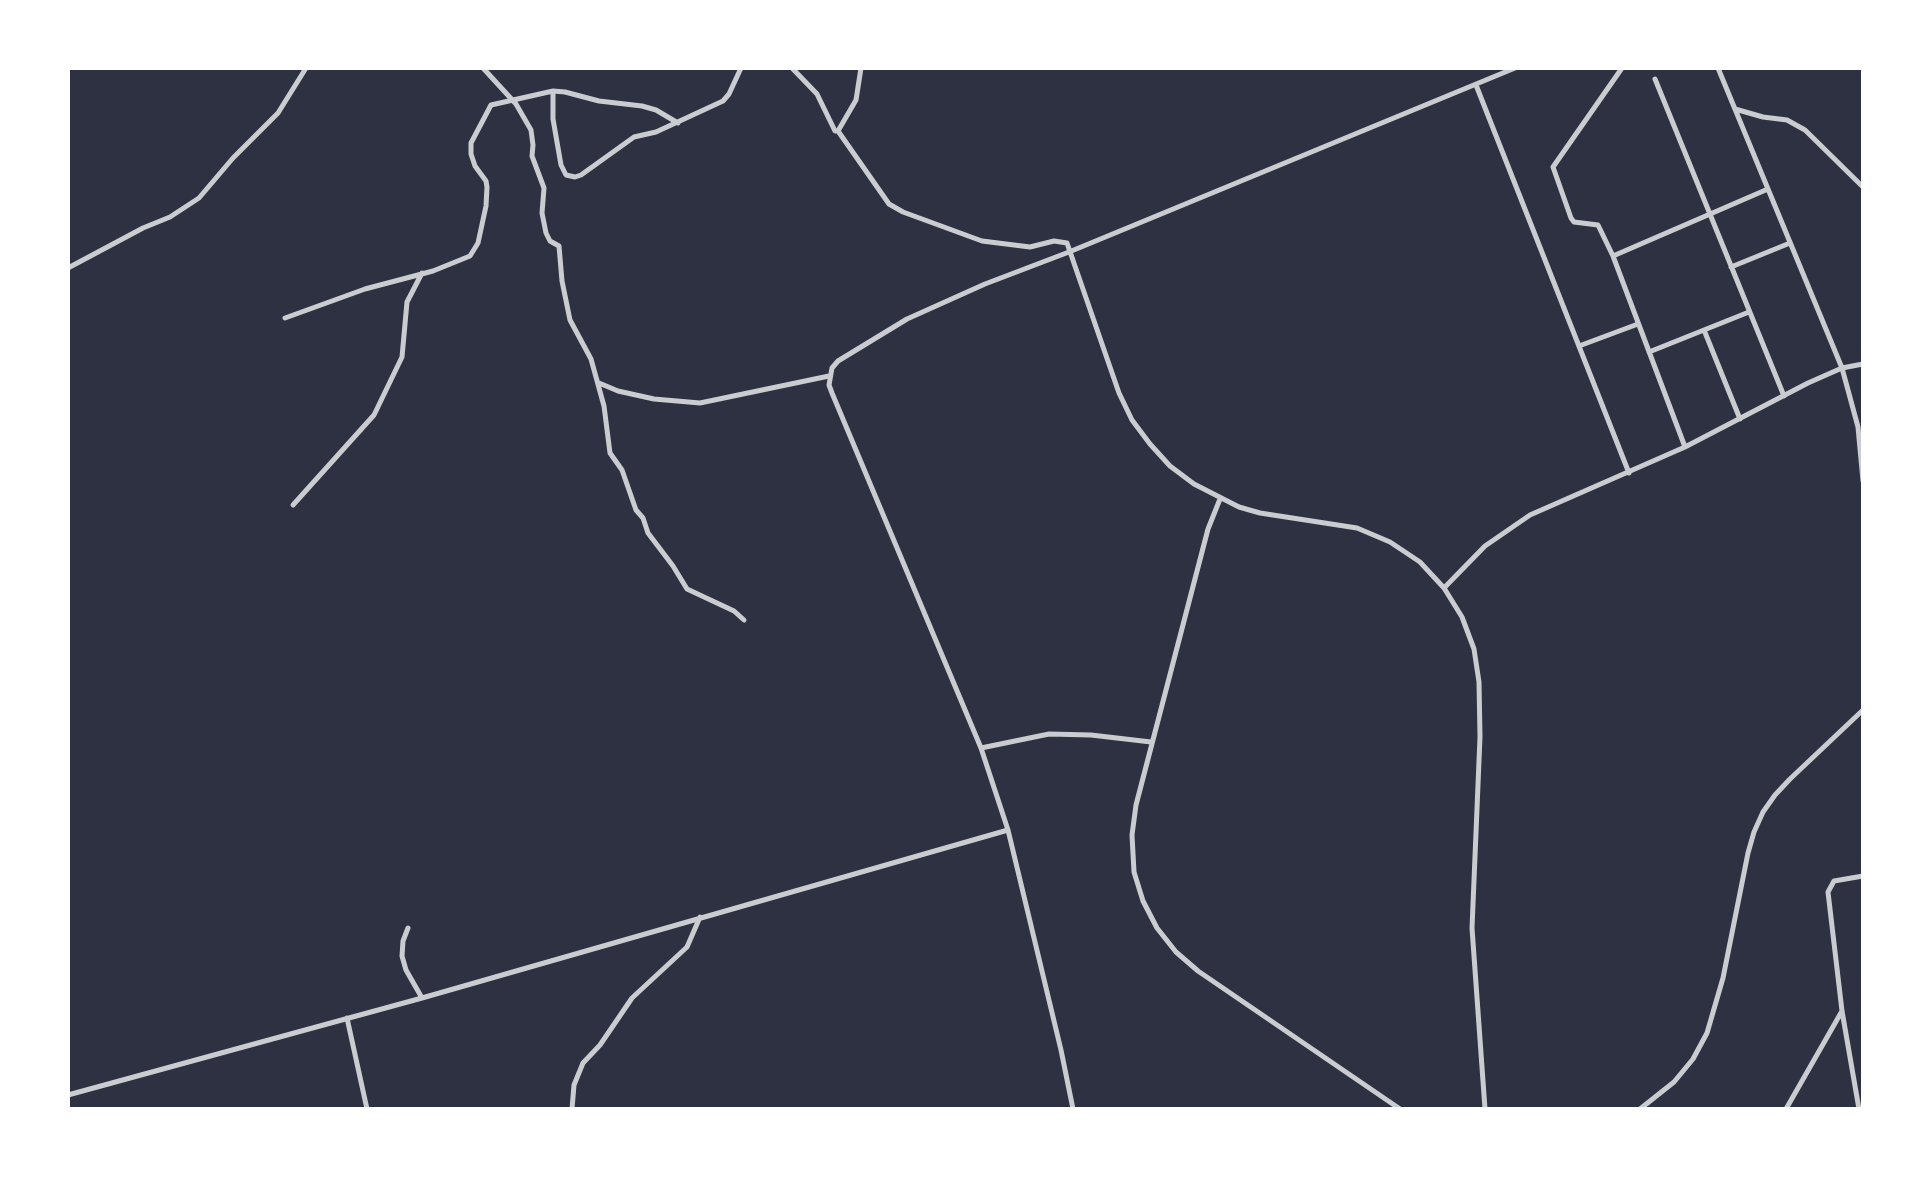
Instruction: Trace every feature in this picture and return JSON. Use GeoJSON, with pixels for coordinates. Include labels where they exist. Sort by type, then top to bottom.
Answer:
{"type":"FeatureCollection","features":[{"type":"Feature","properties":{"kind":"street"},"geometry":{"type":"LineString","coordinates":[[68,268],[200,198],[233,158],[278,113],[306,68]]}},
{"type":"Feature","properties":{"kind":"street"},"geometry":{"type":"LineString","coordinates":[[483,68],[512,99],[531,130],[532,156],[544,188],[542,213],[546,233],[550,241],[559,246],[562,281],[570,320],[592,359],[599,383],[610,453],[622,470],[636,510],[643,518],[648,533],[672,563],[687,589],[734,611],[744,620]]}},
{"type":"Feature","properties":{"kind":"street"},"geometry":{"type":"LineString","coordinates":[[553,91],[556,147],[563,172],[569,176],[580,175],[634,137],[656,132],[723,101],[741,68]]}},
{"type":"Feature","properties":{"kind":"street"},"geometry":{"type":"LineString","coordinates":[[792,68],[817,94],[835,131],[838,131],[889,204],[903,212],[982,242],[1030,247],[1054,242],[1067,243],[1119,393],[1132,420],[1170,466],[1220,499],[1260,513],[1357,528],[1390,542],[1420,562],[1444,588],[1466,627],[1474,649],[1479,682],[1480,737],[1472,929],[1485,1109]]}},
{"type":"Feature","properties":{"kind":"street"},"geometry":{"type":"LineString","coordinates":[[838,131],[856,100],[861,68]]}},
{"type":"Feature","properties":{"kind":"street"},"geometry":{"type":"LineString","coordinates":[[1073,1109],[1008,830],[981,748],[832,393],[829,376],[838,361],[907,319],[985,284],[1515,68]]}},
{"type":"Feature","properties":{"kind":"street"},"geometry":{"type":"LineString","coordinates":[[1622,68],[1553,167],[1571,218],[1574,222],[1598,225],[1613,256],[1685,447]]}},
{"type":"Feature","properties":{"kind":"street"},"geometry":{"type":"LineString","coordinates":[[1718,68],[1842,368],[1858,427],[1863,481]]}},
{"type":"Feature","properties":{"kind":"street"},"geometry":{"type":"LineString","coordinates":[[1655,79],[1784,396]]}},
{"type":"Feature","properties":{"kind":"street"},"geometry":{"type":"LineString","coordinates":[[1476,85],[1629,473]]}},
{"type":"Feature","properties":{"kind":"street"},"geometry":{"type":"LineString","coordinates":[[285,318],[375,285],[459,262],[475,251],[486,206],[487,187],[486,181],[475,166],[471,144],[491,105],[553,91],[599,101],[642,106],[656,110],[678,123]]}},
{"type":"Feature","properties":{"kind":"street"},"geometry":{"type":"LineString","coordinates":[[1735,109],[1787,120],[1805,130],[1863,187]]}},
{"type":"Feature","properties":{"kind":"street"},"geometry":{"type":"LineString","coordinates":[[1613,256],[1768,189]]}},
{"type":"Feature","properties":{"kind":"street"},"geometry":{"type":"LineString","coordinates":[[1731,267],[1790,243]]}},
{"type":"Feature","properties":{"kind":"street"},"geometry":{"type":"LineString","coordinates":[[293,505],[373,415],[402,357],[407,302],[422,273]]}},
{"type":"Feature","properties":{"kind":"street"},"geometry":{"type":"LineString","coordinates":[[1648,352],[1749,312]]}},
{"type":"Feature","properties":{"kind":"street"},"geometry":{"type":"LineString","coordinates":[[1579,346],[1638,324]]}},
{"type":"Feature","properties":{"kind":"street"},"geometry":{"type":"LineString","coordinates":[[1704,330],[1740,419]]}},
{"type":"Feature","properties":{"kind":"street"},"geometry":{"type":"LineString","coordinates":[[1444,588],[1485,546],[1518,522],[1555,503],[1685,447],[1842,368],[1863,364]]}},
{"type":"Feature","properties":{"kind":"street"},"geometry":{"type":"LineString","coordinates":[[599,383],[618,391],[654,399],[700,403],[829,376]]}},
{"type":"Feature","properties":{"kind":"street"},"geometry":{"type":"LineString","coordinates":[[1220,499],[1208,529],[1136,805],[1132,835],[1134,872],[1143,901],[1157,928],[1176,951],[1198,971],[1400,1109]]}},
{"type":"Feature","properties":{"kind":"street"},"geometry":{"type":"LineString","coordinates":[[1640,1109],[1674,1083],[1693,1059],[1707,1033],[1723,978],[1748,853],[1763,812],[1783,787],[1863,710]]}},
{"type":"Feature","properties":{"kind":"street"},"geometry":{"type":"LineString","coordinates":[[981,748],[1049,734],[1091,735],[1151,742]]}},
{"type":"Feature","properties":{"kind":"street"},"geometry":{"type":"LineString","coordinates":[[68,1095],[422,998],[1008,830]]}},
{"type":"Feature","properties":{"kind":"street"},"geometry":{"type":"LineString","coordinates":[[1859,1109],[1842,1011],[1828,892],[1833,881],[1863,876]]}},
{"type":"Feature","properties":{"kind":"street"},"geometry":{"type":"LineString","coordinates":[[572,1109],[574,1085],[583,1063],[600,1045],[632,998],[687,947],[700,917]]}},
{"type":"Feature","properties":{"kind":"street"},"geometry":{"type":"LineString","coordinates":[[408,928],[402,956],[406,970],[422,998]]}},
{"type":"Feature","properties":{"kind":"street"},"geometry":{"type":"LineString","coordinates":[[1786,1109],[1842,1011]]}},
{"type":"Feature","properties":{"kind":"street"},"geometry":{"type":"LineString","coordinates":[[347,1018],[367,1109]]}}]}
